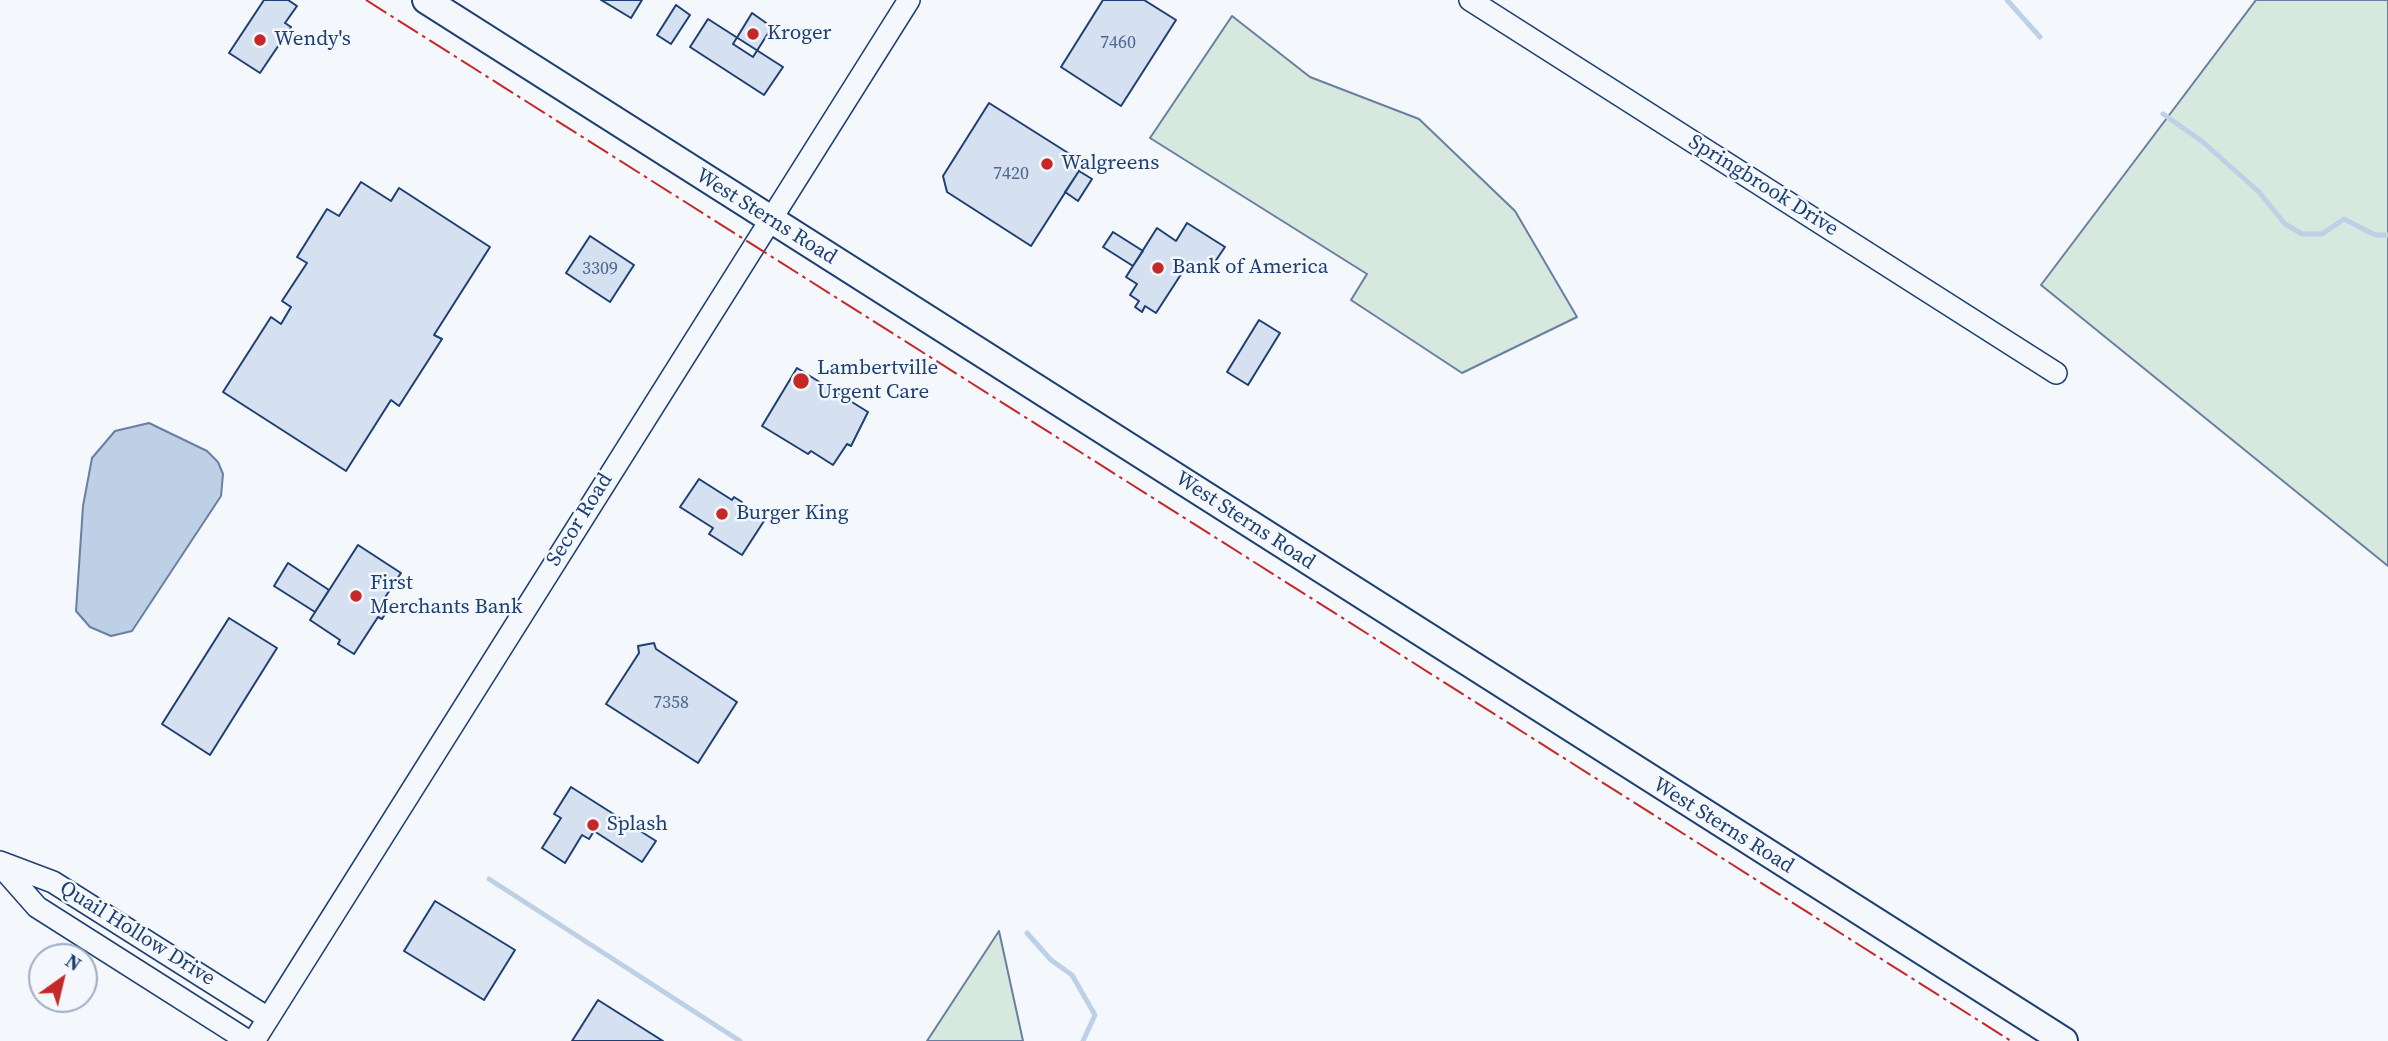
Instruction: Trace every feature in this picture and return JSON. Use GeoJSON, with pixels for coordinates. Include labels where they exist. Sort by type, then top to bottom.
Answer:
{"type":"FeatureCollection","features":[{"type":"Feature","properties":{"kind":"main road","name":"West Sterns Road"},"geometry":{"type":"LineString","coordinates":[[426,0],[2064,1041]]}},
{"type":"Feature","properties":{"kind":"street","name":"Secor Road"},"geometry":{"type":"LineString","coordinates":[[261,1034],[769,219],[909,0]]}},
{"type":"Feature","properties":{"kind":"street","name":"Springbrook Drive"},"geometry":{"type":"LineString","coordinates":[[1470,0],[2056,373]]}},
{"type":"Feature","properties":{"kind":"street","name":"Quail Hollow Drive"},"geometry":{"type":"LineString","coordinates":[[0,863],[52,882],[261,1034]]}},
{"type":"Feature","properties":{"kind":"street","name":"Quail Hollow Drive"},"geometry":{"type":"LineString","coordinates":[[0,863],[37,907],[261,1034]]}},
{"type":"Feature","properties":{"kind":"shaded area"},"geometry":{"type":"Polygon","coordinates":[[[2256,0],[2388,0],[2388,566],[2041,285],[2256,0]]]}},
{"type":"Feature","properties":{"kind":"shaded area"},"geometry":{"type":"Polygon","coordinates":[[[1232,16],[1310,77],[1419,119],[1515,211],[1577,317],[1462,373],[1351,300],[1367,274],[1150,138],[1232,16]]]}},
{"type":"Feature","properties":{"kind":"shaded area"},"geometry":{"type":"Polygon","coordinates":[[[999,931],[1023,1041],[927,1041],[999,931]]]}},
{"type":"Feature","properties":{"kind":"water"},"geometry":{"type":"Polygon","coordinates":[[[149,423],[207,451],[218,462],[223,474],[221,496],[132,631],[111,636],[90,627],[76,611],[83,506],[92,458],[115,431],[149,423]]]}},
{"type":"Feature","properties":{"kind":"building","name":"Wendy's"},"geometry":{"type":"Polygon","coordinates":[[[264,0],[288,0],[297,6],[285,23],[291,27],[260,73],[229,53],[264,0]]]}},
{"type":"Feature","properties":{"kind":"building"},"geometry":{"type":"Polygon","coordinates":[[[601,0],[642,0],[631,18],[601,0]]]}},
{"type":"Feature","properties":{"kind":"building"},"geometry":{"type":"Polygon","coordinates":[[[1103,0],[1144,0],[1176,20],[1121,106],[1061,67],[1103,0]]]}},
{"type":"Feature","properties":{"kind":"building"},"geometry":{"type":"Polygon","coordinates":[[[676,5],[690,15],[671,44],[657,35],[676,5]]]}},
{"type":"Feature","properties":{"kind":"building"},"geometry":{"type":"Polygon","coordinates":[[[752,13],[772,27],[753,57],[733,44],[752,13]]]}},
{"type":"Feature","properties":{"kind":"building"},"geometry":{"type":"Polygon","coordinates":[[[708,19],[783,67],[764,95],[690,47],[708,19]]]}},
{"type":"Feature","properties":{"kind":"building","name":"Walgreens"},"geometry":{"type":"Polygon","coordinates":[[[989,103],[1084,163],[1031,246],[947,192],[943,176],[989,103]]]}},
{"type":"Feature","properties":{"kind":"building"},"geometry":{"type":"Polygon","coordinates":[[[1079,171],[1092,179],[1078,201],[1065,192],[1079,171]]]}},
{"type":"Feature","properties":{"kind":"building"},"geometry":{"type":"Polygon","coordinates":[[[361,182],[391,201],[399,188],[490,247],[434,335],[442,339],[399,406],[391,400],[346,471],[223,392],[271,317],[281,324],[291,307],[282,301],[307,263],[297,257],[327,209],[339,216],[361,182]]]}},
{"type":"Feature","properties":{"kind":"building","name":"Bank of America"},"geometry":{"type":"Polygon","coordinates":[[[1187,223],[1225,247],[1210,269],[1206,267],[1202,274],[1189,262],[1156,313],[1145,306],[1142,312],[1135,307],[1139,301],[1130,295],[1137,284],[1126,277],[1157,228],[1176,241],[1187,223]]]}},
{"type":"Feature","properties":{"kind":"building"},"geometry":{"type":"Polygon","coordinates":[[[1113,232],[1143,251],[1133,266],[1103,247],[1113,232]]]}},
{"type":"Feature","properties":{"kind":"building"},"geometry":{"type":"Polygon","coordinates":[[[590,236],[634,265],[610,302],[566,273],[590,236]]]}},
{"type":"Feature","properties":{"kind":"building"},"geometry":{"type":"Polygon","coordinates":[[[1259,320],[1280,333],[1248,385],[1227,372],[1259,320]]]}},
{"type":"Feature","properties":{"kind":"building"},"geometry":{"type":"Polygon","coordinates":[[[797,368],[868,412],[851,446],[847,444],[833,465],[811,451],[808,454],[762,426],[797,368]]]}},
{"type":"Feature","properties":{"kind":"building","name":"Burger King"},"geometry":{"type":"Polygon","coordinates":[[[699,479],[732,500],[734,497],[742,502],[740,506],[764,521],[742,555],[709,534],[713,528],[680,507],[699,479]]]}},
{"type":"Feature","properties":{"kind":"building","name":"First Merchants Bank"},"geometry":{"type":"Polygon","coordinates":[[[358,545],[401,573],[382,602],[390,606],[382,619],[378,617],[354,654],[338,644],[340,640],[310,620],[358,545]]]}},
{"type":"Feature","properties":{"kind":"building"},"geometry":{"type":"Polygon","coordinates":[[[288,563],[329,590],[315,612],[274,586],[288,563]]]}},
{"type":"Feature","properties":{"kind":"building"},"geometry":{"type":"Polygon","coordinates":[[[229,618],[277,648],[210,755],[162,724],[229,618]]]}},
{"type":"Feature","properties":{"kind":"building"},"geometry":{"type":"Polygon","coordinates":[[[654,643],[656,649],[737,702],[698,763],[606,704],[639,653],[638,646],[654,643]]]}},
{"type":"Feature","properties":{"kind":"building","name":"Splash"},"geometry":{"type":"Polygon","coordinates":[[[571,787],[656,841],[642,862],[594,831],[589,839],[582,835],[565,863],[542,848],[561,818],[554,814],[571,787]]]}},
{"type":"Feature","properties":{"kind":"building"},"geometry":{"type":"Polygon","coordinates":[[[435,901],[515,950],[484,1000],[404,951],[435,901]]]}},
{"type":"Feature","properties":{"kind":"building"},"geometry":{"type":"Polygon","coordinates":[[[598,1000],[663,1041],[572,1041],[598,1000]]]}},
{"type":"Feature","properties":{"kind":"waterway"},"geometry":{"type":"LineString","coordinates":[[2007,0],[2040,37]]}},
{"type":"Feature","properties":{"kind":"waterway"},"geometry":{"type":"LineString","coordinates":[[2163,114],[2203,142],[2259,192],[2285,224],[2302,234],[2322,234],[2344,219],[2375,235],[2388,235]]}},
{"type":"Feature","properties":{"kind":"waterway"},"geometry":{"type":"LineString","coordinates":[[489,879],[740,1041]]}},
{"type":"Feature","properties":{"kind":"waterway"},"geometry":{"type":"LineString","coordinates":[[1027,933],[1051,960],[1072,975],[1095,1015],[1083,1041]]}},
{"type":"Feature","properties":{"kind":"power"},"geometry":{"type":"LineString","coordinates":[[366,0],[2011,1041]]}},
{"type":"Feature","properties":{"kind":"place","name":"Kroger"},"geometry":{"type":"Point","coordinates":[753,34]}},
{"type":"Feature","properties":{"kind":"place","name":"Wendy's"},"geometry":{"type":"Point","coordinates":[260,40]}},
{"type":"Feature","properties":{"kind":"place","name":"Walgreens"},"geometry":{"type":"Point","coordinates":[1047,164]}},
{"type":"Feature","properties":{"kind":"place","name":"Bank of America"},"geometry":{"type":"Point","coordinates":[1158,268]}},
{"type":"Feature","properties":{"kind":"place","name":"Lambertville Urgent Care"},"geometry":{"type":"Point","coordinates":[801,381]}},
{"type":"Feature","properties":{"kind":"place","name":"Burger King"},"geometry":{"type":"Point","coordinates":[722,514]}},
{"type":"Feature","properties":{"kind":"place","name":"First Merchants Bank"},"geometry":{"type":"Point","coordinates":[356,596]}},
{"type":"Feature","properties":{"kind":"place","name":"Splash"},"geometry":{"type":"Point","coordinates":[593,825]}}]}
